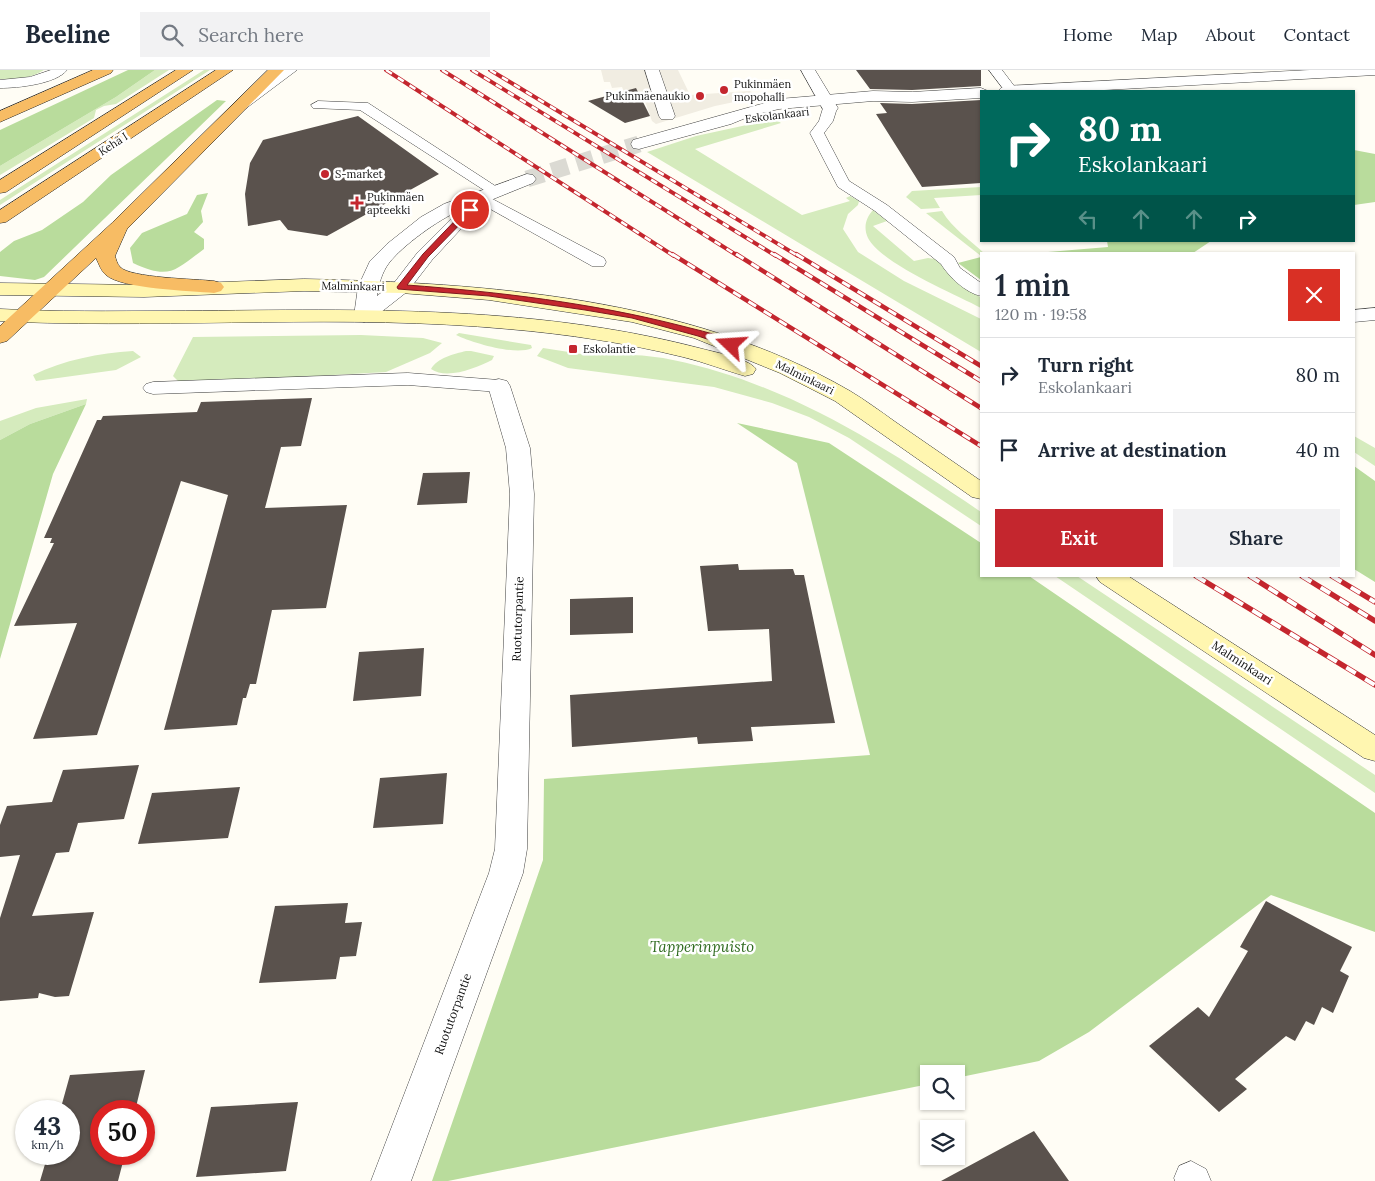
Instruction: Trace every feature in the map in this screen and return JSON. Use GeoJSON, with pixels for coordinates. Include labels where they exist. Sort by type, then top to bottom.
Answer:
{"type":"FeatureCollection","features":[{"type":"Feature","properties":{"kind":"highway"},"geometry":{"type":"LineString","coordinates":[[0,117],[106,70]]}},
{"type":"Feature","properties":{"kind":"highway","name":"Kehä I"},"geometry":{"type":"LineString","coordinates":[[0,188],[186,70]]}},
{"type":"Feature","properties":{"kind":"highway","name":"Kehä I"},"geometry":{"type":"LineString","coordinates":[[0,218],[226,70]]}},
{"type":"Feature","properties":{"kind":"highway"},"geometry":{"type":"LineString","coordinates":[[0,337],[119,226],[277,70]]}},
{"type":"Feature","properties":{"kind":"highway"},"geometry":{"type":"LineString","coordinates":[[119,226],[105,256],[108,266],[116,274],[134,278],[214,287]]}},
{"type":"Feature","properties":{"kind":"main road","name":"Malminkaari"},"geometry":{"type":"LineString","coordinates":[[0,289],[144,291],[214,287],[401,287],[489,294],[633,316],[701,334],[788,368],[843,396],[980,491]]}},
{"type":"Feature","properties":{"kind":"main road","name":"Malminkaari"},"geometry":{"type":"LineString","coordinates":[[0,315],[455,317],[528,323],[592,332],[699,354],[754,372],[888,429]]}},
{"type":"Feature","properties":{"kind":"main road","name":"Malminkaari"},"geometry":{"type":"LineString","coordinates":[[1111,577],[1375,750]]}},
{"type":"Feature","properties":{"kind":"street"},"geometry":{"type":"LineString","coordinates":[[652,70],[667,116]]}},
{"type":"Feature","properties":{"kind":"street"},"geometry":{"type":"LineString","coordinates":[[808,70],[827,104],[878,103],[912,97],[980,93]]}},
{"type":"Feature","properties":{"kind":"street"},"geometry":{"type":"LineString","coordinates":[[1031,90],[1375,72]]}},
{"type":"Feature","properties":{"kind":"street","name":"Eskolankaari"},"geometry":{"type":"LineString","coordinates":[[639,144],[725,121],[827,104]]}},
{"type":"Feature","properties":{"kind":"street"},"geometry":{"type":"LineString","coordinates":[[364,316],[368,287],[380,261],[428,221],[450,208],[488,195],[527,178]]}},
{"type":"Feature","properties":{"kind":"street"},"geometry":{"type":"LineString","coordinates":[[364,316],[401,287],[425,256],[488,195]]}},
{"type":"Feature","properties":{"kind":"street"},"geometry":{"type":"LineString","coordinates":[[1355,316],[1375,314]]}},
{"type":"Feature","properties":{"kind":"street","name":"Ruotutorpantie"},"geometry":{"type":"LineString","coordinates":[[391,1181],[506,874],[511,849],[522,494],[518,448],[499,386]]}},
{"type":"Feature","properties":{"kind":"lane"},"geometry":{"type":"LineString","coordinates":[[0,94],[25,83],[50,76],[61,70]]}},
{"type":"Feature","properties":{"kind":"lane"},"geometry":{"type":"LineString","coordinates":[[240,106],[291,70]]}},
{"type":"Feature","properties":{"kind":"lane"},"geometry":{"type":"LineString","coordinates":[[994,70],[1011,90]]}},
{"type":"Feature","properties":{"kind":"lane"},"geometry":{"type":"LineString","coordinates":[[0,84],[25,83]]}},
{"type":"Feature","properties":{"kind":"lane"},"geometry":{"type":"LineString","coordinates":[[827,104],[826,121],[817,133],[843,184],[881,208],[948,261],[954,271],[980,290]]}},
{"type":"Feature","properties":{"kind":"lane"},"geometry":{"type":"LineString","coordinates":[[318,105],[362,106],[488,195],[598,262]]}},
{"type":"Feature","properties":{"kind":"lane","name":"Ruotutorpantie"},"geometry":{"type":"LineString","coordinates":[[152,388],[408,379],[499,386]]}},
{"type":"Feature","properties":{"kind":"green space"},"geometry":{"type":"Polygon","coordinates":[[[0,70],[44,70],[29,77],[0,79],[0,70]]]}},
{"type":"Feature","properties":{"kind":"green space"},"geometry":{"type":"Polygon","coordinates":[[[128,70],[155,70],[116,97],[0,166],[0,130],[128,70]]]}},
{"type":"Feature","properties":{"kind":"green space"},"geometry":{"type":"Polygon","coordinates":[[[155,70],[169,70],[116,104],[104,106],[96,110],[94,118],[0,175],[0,166],[116,97],[155,70]]]}},
{"type":"Feature","properties":{"kind":"green space"},"geometry":{"type":"Polygon","coordinates":[[[204,70],[210,70],[0,205],[0,200],[204,70]]]}},
{"type":"Feature","properties":{"kind":"green space"},"geometry":{"type":"Polygon","coordinates":[[[217,100],[226,101],[44,277],[35,280],[0,276],[0,252],[14,241],[42,230],[83,202],[111,175],[217,100]]]}},
{"type":"Feature","properties":{"kind":"green space"},"geometry":{"type":"Polygon","coordinates":[[[775,119],[781,123],[695,149],[802,215],[850,201],[846,198],[850,196],[859,201],[858,205],[848,214],[843,229],[858,252],[904,281],[980,319],[980,351],[647,152],[696,136],[775,119]]]}},
{"type":"Feature","properties":{"kind":"green space"},"geometry":{"type":"Polygon","coordinates":[[[1355,150],[1375,154],[1375,202],[1355,205],[1355,150]]]}},
{"type":"Feature","properties":{"kind":"green space"},"geometry":{"type":"Polygon","coordinates":[[[980,187],[980,195],[934,198],[940,208],[921,209],[906,197],[912,191],[980,187]]]}},
{"type":"Feature","properties":{"kind":"green space"},"geometry":{"type":"Polygon","coordinates":[[[208,193],[201,211],[203,222],[194,232],[204,239],[204,249],[171,271],[155,271],[133,263],[130,248],[142,233],[187,214],[197,195],[208,193]]]}},
{"type":"Feature","properties":{"kind":"green space"},"geometry":{"type":"Polygon","coordinates":[[[873,210],[887,221],[873,226],[914,261],[928,258],[935,259],[980,297],[980,308],[919,277],[888,258],[868,238],[866,226],[873,210]]]}},
{"type":"Feature","properties":{"kind":"green space"},"geometry":{"type":"Polygon","coordinates":[[[942,211],[956,229],[983,252],[980,252],[980,255],[926,213],[942,211]]]}},
{"type":"Feature","properties":{"kind":"green space"},"geometry":{"type":"Polygon","coordinates":[[[1107,242],[1210,242],[1194,252],[1048,252],[1108,247],[1107,242]]]}},
{"type":"Feature","properties":{"kind":"green space"},"geometry":{"type":"Polygon","coordinates":[[[980,257],[980,279],[958,263],[980,257]]]}},
{"type":"Feature","properties":{"kind":"green space"},"geometry":{"type":"Polygon","coordinates":[[[459,333],[531,345],[532,348],[505,350],[494,348],[456,335],[459,333]]]}},
{"type":"Feature","properties":{"kind":"green space"},"geometry":{"type":"Polygon","coordinates":[[[361,335],[423,338],[442,343],[430,353],[386,372],[225,381],[178,381],[173,376],[193,337],[361,335]]]}},
{"type":"Feature","properties":{"kind":"green space"},"geometry":{"type":"Polygon","coordinates":[[[543,348],[588,355],[590,352],[663,358],[716,371],[757,385],[834,421],[909,464],[980,511],[980,525],[849,438],[809,417],[772,403],[714,387],[568,368],[537,356],[543,348]]]}},
{"type":"Feature","properties":{"kind":"green space"},"geometry":{"type":"Polygon","coordinates":[[[133,351],[141,357],[116,370],[36,381],[33,375],[57,365],[82,358],[107,353],[133,351]]]}},
{"type":"Feature","properties":{"kind":"green space"},"geometry":{"type":"Polygon","coordinates":[[[466,351],[494,356],[492,360],[462,372],[445,373],[431,369],[442,359],[466,351]]]}},
{"type":"Feature","properties":{"kind":"green space"},"geometry":{"type":"Polygon","coordinates":[[[87,399],[86,404],[30,424],[0,440],[0,421],[36,408],[87,399]]]}},
{"type":"Feature","properties":{"kind":"green space"},"geometry":{"type":"Polygon","coordinates":[[[86,404],[53,474],[0,659],[0,440],[30,424],[86,404]]]}},
{"type":"Feature","properties":{"kind":"green space","name":"Tapperinpuisto"},"geometry":{"type":"Polygon","coordinates":[[[737,423],[829,443],[980,542],[980,577],[1030,577],[1375,813],[1375,932],[1271,895],[1089,1032],[1039,1061],[965,1076],[965,1065],[920,1065],[920,1086],[448,1181],[432,1181],[543,860],[544,779],[870,755],[797,463],[737,423]]]}},
{"type":"Feature","properties":{"kind":"green space"},"geometry":{"type":"Polygon","coordinates":[[[1355,437],[1375,448],[1375,466],[1355,453],[1355,437]]]}},
{"type":"Feature","properties":{"kind":"green space"},"geometry":{"type":"Polygon","coordinates":[[[1355,467],[1375,481],[1375,582],[1355,570],[1355,467]]]}},
{"type":"Feature","properties":{"kind":"green space"},"geometry":{"type":"Polygon","coordinates":[[[1056,577],[1078,577],[1375,775],[1375,793],[1056,577]]]}},
{"type":"Feature","properties":{"kind":"shaded area","name":"Pukinmäenaukio"},"geometry":{"type":"Polygon","coordinates":[[[601,70],[678,70],[690,95],[750,91],[758,97],[715,106],[656,124],[652,121],[642,93],[625,94],[622,87],[612,88],[610,82],[604,82],[601,70]]]}},
{"type":"Feature","properties":{"kind":"building"},"geometry":{"type":"Polygon","coordinates":[[[856,70],[981,70],[981,86],[912,90],[870,89],[856,70]]]}},
{"type":"Feature","properties":{"kind":"building"},"geometry":{"type":"Polygon","coordinates":[[[636,88],[650,116],[625,123],[588,101],[636,88]]]}},
{"type":"Feature","properties":{"kind":"building"},"geometry":{"type":"Polygon","coordinates":[[[980,100],[980,183],[922,187],[876,114],[887,113],[880,103],[912,104],[980,100]]]}},
{"type":"Feature","properties":{"kind":"building"},"geometry":{"type":"Polygon","coordinates":[[[358,116],[439,174],[327,236],[288,230],[280,220],[248,226],[245,194],[250,163],[263,140],[358,116]]]}},
{"type":"Feature","properties":{"kind":"building"},"geometry":{"type":"Polygon","coordinates":[[[312,398],[301,446],[281,447],[265,508],[347,505],[326,608],[272,610],[256,684],[250,684],[246,698],[243,698],[237,725],[164,730],[228,495],[181,481],[97,735],[33,739],[77,623],[14,626],[54,543],[50,543],[52,538],[44,538],[97,420],[101,420],[103,416],[197,412],[201,402],[312,398]]]}},
{"type":"Feature","properties":{"kind":"building"},"geometry":{"type":"Polygon","coordinates":[[[470,472],[467,503],[417,505],[423,473],[470,472]]]}},
{"type":"Feature","properties":{"kind":"building"},"geometry":{"type":"Polygon","coordinates":[[[738,564],[739,570],[793,569],[795,575],[804,575],[835,723],[751,727],[753,741],[698,744],[697,737],[572,747],[570,695],[772,681],[769,629],[708,631],[700,566],[738,564]]]}},
{"type":"Feature","properties":{"kind":"building"},"geometry":{"type":"Polygon","coordinates":[[[633,597],[633,633],[570,635],[570,599],[633,597]]]}},
{"type":"Feature","properties":{"kind":"building"},"geometry":{"type":"Polygon","coordinates":[[[424,648],[421,696],[353,701],[359,652],[424,648]]]}},
{"type":"Feature","properties":{"kind":"building"},"geometry":{"type":"Polygon","coordinates":[[[139,765],[124,819],[78,823],[69,852],[56,853],[32,916],[94,912],[69,996],[55,997],[39,993],[38,998],[0,1001],[0,918],[20,855],[0,857],[0,825],[7,806],[52,802],[63,770],[139,765]]]}},
{"type":"Feature","properties":{"kind":"building"},"geometry":{"type":"Polygon","coordinates":[[[447,773],[443,824],[373,828],[380,778],[447,773]]]}},
{"type":"Feature","properties":{"kind":"building"},"geometry":{"type":"Polygon","coordinates":[[[240,787],[228,838],[138,844],[152,793],[240,787]]]}},
{"type":"Feature","properties":{"kind":"building"},"geometry":{"type":"Polygon","coordinates":[[[1266,901],[1352,947],[1340,971],[1349,976],[1333,1013],[1322,1007],[1314,1025],[1306,1021],[1295,1041],[1286,1036],[1235,1079],[1247,1089],[1219,1112],[1149,1046],[1198,1007],[1209,1017],[1248,951],[1240,947],[1266,901]]]}},
{"type":"Feature","properties":{"kind":"building"},"geometry":{"type":"Polygon","coordinates":[[[348,903],[345,923],[362,922],[356,956],[340,957],[336,979],[259,983],[275,906],[348,903]]]}},
{"type":"Feature","properties":{"kind":"building"},"geometry":{"type":"Polygon","coordinates":[[[145,1070],[138,1100],[90,1100],[90,1165],[122,1165],[118,1181],[40,1181],[45,1165],[80,1165],[80,1100],[63,1100],[70,1075],[145,1070]]]}},
{"type":"Feature","properties":{"kind":"building"},"geometry":{"type":"Polygon","coordinates":[[[298,1102],[286,1171],[196,1177],[211,1107],[298,1102]]]}},
{"type":"Feature","properties":{"kind":"building"},"geometry":{"type":"Polygon","coordinates":[[[1034,1131],[1069,1181],[941,1181],[1034,1131]]]}},
{"type":"Feature","properties":{"kind":"tunnel"},"geometry":{"type":"LineString","coordinates":[[527,179],[639,144]]}},
{"type":"Feature","properties":{"kind":"railway"},"geometry":{"type":"LineString","coordinates":[[386,70],[674,256]]}},
{"type":"Feature","properties":{"kind":"railway"},"geometry":{"type":"LineString","coordinates":[[442,70],[738,256]]}},
{"type":"Feature","properties":{"kind":"railway"},"geometry":{"type":"LineString","coordinates":[[472,70],[776,256]]}},
{"type":"Feature","properties":{"kind":"railway"},"geometry":{"type":"LineString","coordinates":[[490,70],[798,256]]}},
{"type":"Feature","properties":{"kind":"railway"},"geometry":{"type":"LineString","coordinates":[[672,254],[980,445]]}},
{"type":"Feature","properties":{"kind":"railway"},"geometry":{"type":"LineString","coordinates":[[736,254],[980,407]]}},
{"type":"Feature","properties":{"kind":"railway"},"geometry":{"type":"LineString","coordinates":[[774,254],[980,380]]}},
{"type":"Feature","properties":{"kind":"railway"},"geometry":{"type":"LineString","coordinates":[[796,254],[980,365]]}},
{"type":"Feature","properties":{"kind":"railway"},"geometry":{"type":"LineString","coordinates":[[1198,577],[1375,685]]}},
{"type":"Feature","properties":{"kind":"railway"},"geometry":{"type":"LineString","coordinates":[[1252,577],[1375,655]]}},
{"type":"Feature","properties":{"kind":"railway"},"geometry":{"type":"LineString","coordinates":[[1304,577],[1375,621]]}},
{"type":"Feature","properties":{"kind":"railway"},"geometry":{"type":"LineString","coordinates":[[1334,577],[1375,602]]}},
{"type":"Feature","properties":{"kind":"place","name":"Pukinmäen mopohalli"},"geometry":{"type":"Point","coordinates":[724,90]}},
{"type":"Feature","properties":{"kind":"place","name":"Pukinmäenaukio"},"geometry":{"type":"Point","coordinates":[700,96]}},
{"type":"Feature","properties":{"kind":"place","name":"S-market"},"geometry":{"type":"Point","coordinates":[325,174]}},
{"type":"Feature","properties":{"kind":"place","name":"Pukinmäen apteekki"},"geometry":{"type":"Point","coordinates":[357,203]}},
{"type":"Feature","properties":{"kind":"place","name":"Eskolantie"},"geometry":{"type":"Point","coordinates":[573,349]}},
{"type":"Feature","properties":{"kind":"route"},"geometry":{"type":"LineString","coordinates":[[470,210],[425,256],[401,287],[489,294],[633,316],[701,334],[731,345]]}}]}
